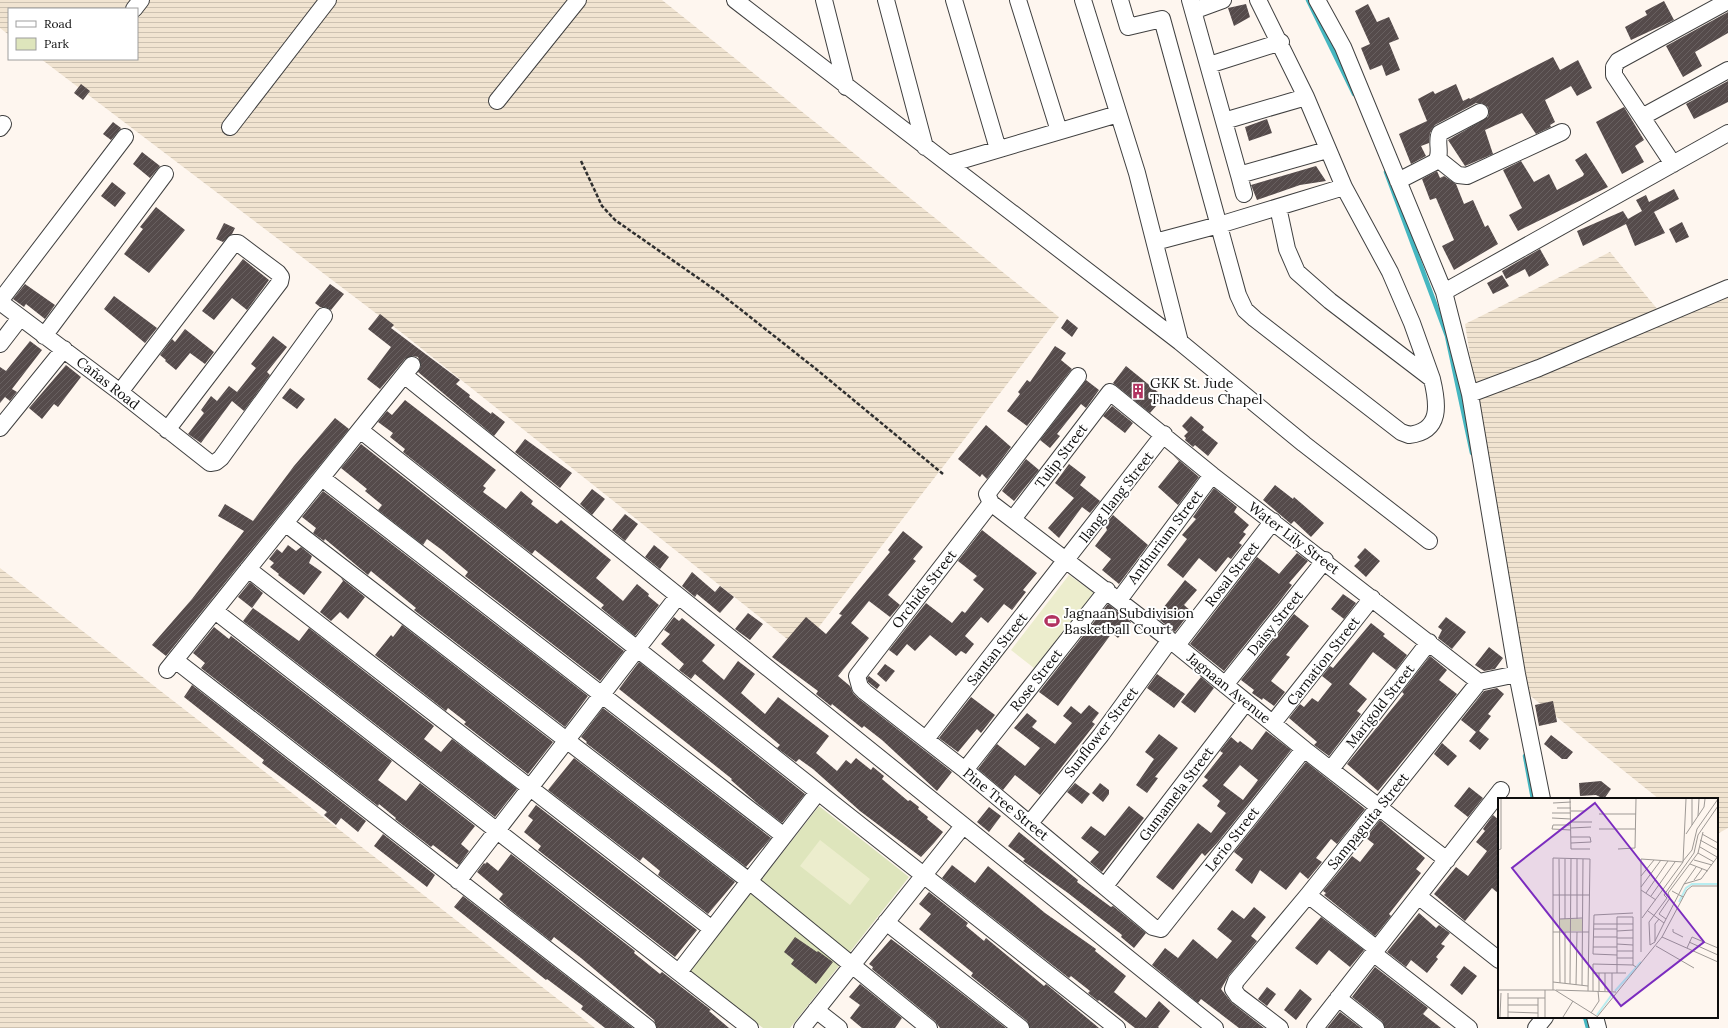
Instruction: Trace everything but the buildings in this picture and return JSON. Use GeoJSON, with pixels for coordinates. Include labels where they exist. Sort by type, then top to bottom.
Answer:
{"type":"FeatureCollection","features":[{"type":"Feature","properties":{"kind":"street"},"geometry":{"type":"LineString","coordinates":[[135,8],[141,0]]}},
{"type":"Feature","properties":{"kind":"street"},"geometry":{"type":"LineString","coordinates":[[230,127],[328,0]]}},
{"type":"Feature","properties":{"kind":"street"},"geometry":{"type":"LineString","coordinates":[[497,101],[578,0]]}},
{"type":"Feature","properties":{"kind":"street"},"geometry":{"type":"LineString","coordinates":[[735,0],[846,87],[949,164],[1180,342],[1304,444],[1429,541]]}},
{"type":"Feature","properties":{"kind":"street"},"geometry":{"type":"LineString","coordinates":[[824,0],[846,87]]}},
{"type":"Feature","properties":{"kind":"street"},"geometry":{"type":"LineString","coordinates":[[886,0],[925,146]]}},
{"type":"Feature","properties":{"kind":"street"},"geometry":{"type":"LineString","coordinates":[[954,0],[998,150]]}},
{"type":"Feature","properties":{"kind":"street"},"geometry":{"type":"LineString","coordinates":[[1018,0],[1058,131]]}},
{"type":"Feature","properties":{"kind":"street"},"geometry":{"type":"LineString","coordinates":[[1083,0],[1137,173],[1180,342]]}},
{"type":"Feature","properties":{"kind":"street"},"geometry":{"type":"LineString","coordinates":[[1120,0],[1128,27],[1162,19],[1238,295],[1245,310],[1401,432],[1409,435],[1416,434],[1425,430],[1434,420],[1436,405],[1432,380],[1412,323],[1390,272],[1344,187],[1327,150],[1306,97],[1258,0]]}},
{"type":"Feature","properties":{"kind":"street"},"geometry":{"type":"LineString","coordinates":[[1223,0],[1192,5],[1244,194]]}},
{"type":"Feature","properties":{"kind":"street"},"geometry":{"type":"LineString","coordinates":[[1317,0],[1343,47],[1444,292],[1470,394],[1518,674],[1542,798]]}},
{"type":"Feature","properties":{"kind":"street"},"geometry":{"type":"LineString","coordinates":[[1673,164],[1614,75],[1614,67],[1618,61],[1728,1]]}},
{"type":"Feature","properties":{"kind":"street"},"geometry":{"type":"LineString","coordinates":[[1209,65],[1280,42]]}},
{"type":"Feature","properties":{"kind":"street"},"geometry":{"type":"LineString","coordinates":[[1642,117],[1728,70]]}},
{"type":"Feature","properties":{"kind":"street"},"geometry":{"type":"LineString","coordinates":[[1224,121],[1306,97]]}},
{"type":"Feature","properties":{"kind":"street"},"geometry":{"type":"LineString","coordinates":[[1480,112],[1440,133],[1437,138],[1438,159],[1458,175],[1467,176],[1562,132]]}},
{"type":"Feature","properties":{"kind":"street"},"geometry":{"type":"LineString","coordinates":[[949,164],[1118,114]]}},
{"type":"Feature","properties":{"kind":"street"},"geometry":{"type":"LineString","coordinates":[[1444,292],[1728,134]]}},
{"type":"Feature","properties":{"kind":"street"},"geometry":{"type":"LineString","coordinates":[[0,301],[125,137]]}},
{"type":"Feature","properties":{"kind":"street"},"geometry":{"type":"LineString","coordinates":[[1238,175],[1327,150]]}},
{"type":"Feature","properties":{"kind":"street"},"geometry":{"type":"LineString","coordinates":[[1398,181],[1438,159]]}},
{"type":"Feature","properties":{"kind":"street"},"geometry":{"type":"LineString","coordinates":[[44,336],[165,174]]}},
{"type":"Feature","properties":{"kind":"street"},"geometry":{"type":"LineString","coordinates":[[1155,242],[1219,225],[1344,187]]}},
{"type":"Feature","properties":{"kind":"street"},"geometry":{"type":"LineString","coordinates":[[1278,207],[1287,249],[1297,272],[1330,301],[1432,380]]}},
{"type":"Feature","properties":{"kind":"street"},"geometry":{"type":"LineString","coordinates":[[120,392],[234,243],[238,243],[278,273],[281,277],[280,282],[167,430]]}},
{"type":"Feature","properties":{"kind":"street"},"geometry":{"type":"LineString","coordinates":[[1470,394],[1539,368],[1728,288]]}},
{"type":"Feature","properties":{"kind":"street","name":"Cañas Road"},"geometry":{"type":"LineString","coordinates":[[0,301],[20,318],[64,349],[120,392],[208,462],[214,463],[221,458],[324,316]]}},
{"type":"Feature","properties":{"kind":"street"},"geometry":{"type":"LineString","coordinates":[[0,344],[20,318]]}},
{"type":"Feature","properties":{"kind":"street"},"geometry":{"type":"LineString","coordinates":[[0,428],[64,349]]}},
{"type":"Feature","properties":{"kind":"street"},"geometry":{"type":"LineString","coordinates":[[648,1028],[458,881],[171,665],[408,370],[678,596],[1215,1028]]}},
{"type":"Feature","properties":{"kind":"street"},"geometry":{"type":"LineString","coordinates":[[991,503],[987,494],[1078,376]]}},
{"type":"Feature","properties":{"kind":"street","name":"Water Lily Street"},"geometry":{"type":"LineString","coordinates":[[1110,392],[1164,434],[1212,475],[1324,560],[1479,682]]}},
{"type":"Feature","properties":{"kind":"street","name":"Tulip Street"},"geometry":{"type":"LineString","coordinates":[[1013,519],[1110,392]]}},
{"type":"Feature","properties":{"kind":"street"},"geometry":{"type":"LineString","coordinates":[[360,430],[1117,1028]]}},
{"type":"Feature","properties":{"kind":"street","name":"Ilang Ilang Street"},"geometry":{"type":"LineString","coordinates":[[1068,560],[1164,434]]}},
{"type":"Feature","properties":{"kind":"street","name":"Anthurium Street"},"geometry":{"type":"LineString","coordinates":[[1113,595],[1212,475]]}},
{"type":"Feature","properties":{"kind":"street"},"geometry":{"type":"LineString","coordinates":[[322,478],[784,836]]}},
{"type":"Feature","properties":{"kind":"street","name":"Jagnaan Avenue"},"geometry":{"type":"LineString","coordinates":[[991,503],[1174,642],[1304,749],[1447,860]]}},
{"type":"Feature","properties":{"kind":"street","name":"Orchids Street"},"geometry":{"type":"LineString","coordinates":[[857,676],[991,503]]}},
{"type":"Feature","properties":{"kind":"street","name":"Rosal Street"},"geometry":{"type":"LineString","coordinates":[[1174,642],[1273,521]]}},
{"type":"Feature","properties":{"kind":"street"},"geometry":{"type":"LineString","coordinates":[[285,523],[749,881],[851,966],[929,1028]]}},
{"type":"Feature","properties":{"kind":"street","name":"Santan Street"},"geometry":{"type":"LineString","coordinates":[[926,738],[1068,560]]}},
{"type":"Feature","properties":{"kind":"street","name":"Daisy Street"},"geometry":{"type":"LineString","coordinates":[[1225,685],[1324,560]]}},
{"type":"Feature","properties":{"kind":"street"},"geometry":{"type":"LineString","coordinates":[[248,569],[712,929]]}},
{"type":"Feature","properties":{"kind":"street","name":"Rose Street"},"geometry":{"type":"LineString","coordinates":[[965,770],[1113,595]]}},
{"type":"Feature","properties":{"kind":"street"},"geometry":{"type":"LineString","coordinates":[[458,881],[678,596]]}},
{"type":"Feature","properties":{"kind":"street","name":"Carnation Street"},"geometry":{"type":"LineString","coordinates":[[1273,723],[1372,598]]}},
{"type":"Feature","properties":{"kind":"street"},"geometry":{"type":"LineString","coordinates":[[215,611],[750,1028]]}},
{"type":"Feature","properties":{"kind":"street","name":"Sunflower Street"},"geometry":{"type":"LineString","coordinates":[[1030,823],[1174,642]]}},
{"type":"Feature","properties":{"kind":"street","name":"Marigold Street"},"geometry":{"type":"LineString","coordinates":[[1331,769],[1429,642]]}},
{"type":"Feature","properties":{"kind":"street"},"geometry":{"type":"LineString","coordinates":[[1479,682],[1518,674]]}},
{"type":"Feature","properties":{"kind":"street","name":"Pine Tree Street"},"geometry":{"type":"LineString","coordinates":[[857,676],[860,687],[865,692],[926,738],[1106,886],[1153,927],[1160,929]]}},
{"type":"Feature","properties":{"kind":"street","name":"Sampaguita Street"},"geometry":{"type":"LineString","coordinates":[[1280,1028],[1238,996],[1233,989],[1236,981],[1380,807],[1479,682]]}},
{"type":"Feature","properties":{"kind":"street","name":"Gumamela Street"},"geometry":{"type":"LineString","coordinates":[[1106,886],[1246,702]]}},
{"type":"Feature","properties":{"kind":"street","name":"Lerio Street"},"geometry":{"type":"LineString","coordinates":[[1160,929],[1304,749]]}},
{"type":"Feature","properties":{"kind":"street"},"geometry":{"type":"LineString","coordinates":[[1315,1028],[1501,790]]}},
{"type":"Feature","properties":{"kind":"street"},"geometry":{"type":"LineString","coordinates":[[679,972],[818,792]]}},
{"type":"Feature","properties":{"kind":"street"},"geometry":{"type":"LineString","coordinates":[[802,1028],[963,826]]}},
{"type":"Feature","properties":{"kind":"street"},"geometry":{"type":"LineString","coordinates":[[1308,895],[1469,1028]]}},
{"type":"Feature","properties":{"kind":"street"},"geometry":{"type":"LineString","coordinates":[[1418,896],[1498,959]]}},
{"type":"Feature","properties":{"kind":"street"},"geometry":{"type":"LineString","coordinates":[[886,922],[1021,1028]]}},
{"type":"Feature","properties":{"kind":"street"},"geometry":{"type":"LineString","coordinates":[[1338,998],[1376,1028]]}},
{"type":"Feature","properties":{"kind":"street"},"geometry":{"type":"LineString","coordinates":[[816,1010],[839,1028]]}},
{"type":"Feature","properties":{"kind":"street"},"geometry":{"type":"LineString","coordinates":[[1536,1028],[1544,1018]]}},
{"type":"Feature","properties":{"kind":"street"},"geometry":{"type":"LineString","coordinates":[[1595,1018],[1598,1028]]}},
{"type":"Feature","properties":{"kind":"path"},"geometry":{"type":"LineString","coordinates":[[580,161],[602,206],[615,220],[720,294],[822,374],[943,474]]}},
{"type":"Feature","properties":{"kind":"shaded area"},"geometry":{"type":"Polygon","coordinates":[[[0,0],[662,0],[1059,317],[801,650],[402,333],[42,60],[138,60],[138,8],[8,8],[8,34],[0,28],[0,0]]]}},
{"type":"Feature","properties":{"kind":"shaded area"},"geometry":{"type":"Polygon","coordinates":[[[1610,252],[1659,311],[1728,281],[1728,828],[1718,833],[1718,798],[1658,798],[1523,690],[1465,324],[1610,252]]]}},
{"type":"Feature","properties":{"kind":"shaded area"},"geometry":{"type":"Polygon","coordinates":[[[0,568],[131,668],[595,1028],[0,1028],[0,568]]]}},
{"type":"Feature","properties":{"kind":"green space","name":"Jagnaan Subdivision Basketball Court"},"geometry":{"type":"Polygon","coordinates":[[[1069,575],[1094,593],[1034,668],[1011,650],[1069,575]]]}},
{"type":"Feature","properties":{"kind":"green space"},"geometry":{"type":"Polygon","coordinates":[[[819,806],[909,877],[790,1028],[763,1028],[690,971],[819,806]]]}},
{"type":"Feature","properties":{"kind":"green space"},"geometry":{"type":"Polygon","coordinates":[[[820,840],[870,879],[850,905],[800,866],[820,840]]]}},
{"type":"Feature","properties":{"kind":"waterway"},"geometry":{"type":"LineString","coordinates":[[1308,0],[1354,94]]}},
{"type":"Feature","properties":{"kind":"waterway"},"geometry":{"type":"LineString","coordinates":[[1386,172],[1447,336],[1472,453]]}},
{"type":"Feature","properties":{"kind":"waterway"},"geometry":{"type":"LineString","coordinates":[[1525,756],[1533,798]]}},
{"type":"Feature","properties":{"kind":"waterway"},"geometry":{"type":"LineString","coordinates":[[1585,1018],[1588,1028]]}},
{"type":"Feature","properties":{"kind":"place","name":"GKK St. Jude Thaddeus Chapel"},"geometry":{"type":"Point","coordinates":[1138,391]}},
{"type":"Feature","properties":{"kind":"place","name":"Jagnaan Subdivision Basketball Court"},"geometry":{"type":"Point","coordinates":[1052,621]}}]}
